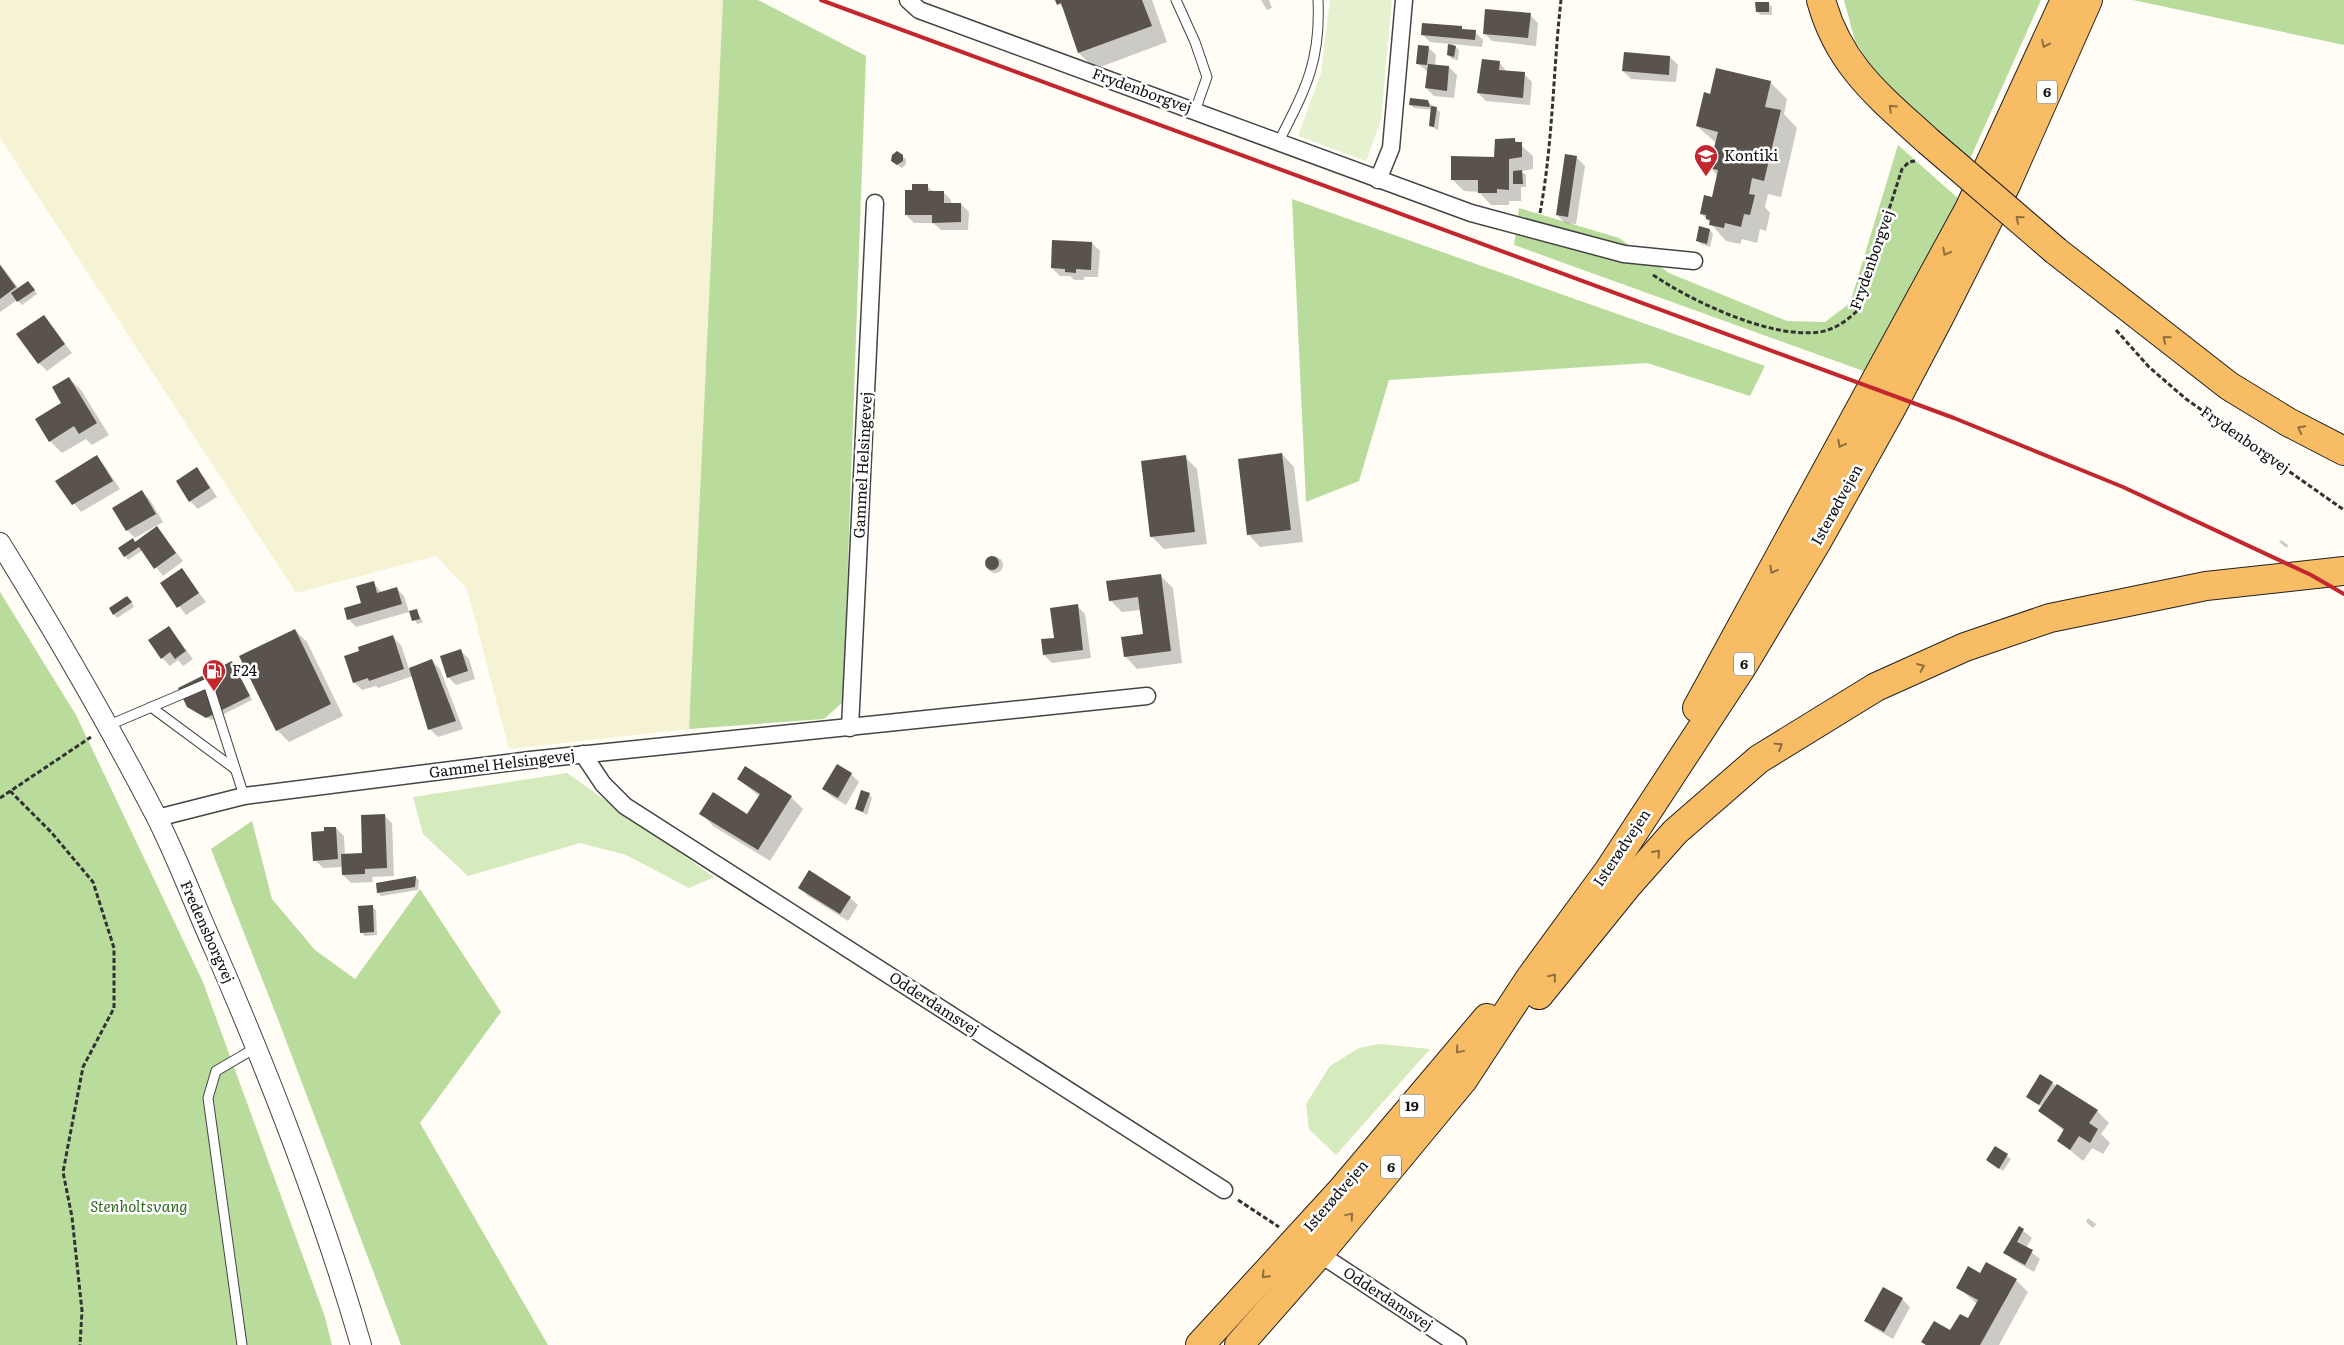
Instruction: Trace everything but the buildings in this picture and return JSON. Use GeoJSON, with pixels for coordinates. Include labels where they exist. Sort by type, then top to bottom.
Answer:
{"type":"FeatureCollection","features":[{"type":"Feature","properties":{"kind":"highway"},"geometry":{"type":"LineString","coordinates":[[1821,0],[1838,45],[1865,83],[1923,151],[2056,250],[2229,386],[2288,422],[2344,451]]}},
{"type":"Feature","properties":{"kind":"highway"},"geometry":{"type":"LineString","coordinates":[[1665,784],[1700,700],[1749,614],[1969,209],[2065,0]]}},
{"type":"Feature","properties":{"kind":"highway","name":"Isterødvejen"},"geometry":{"type":"LineString","coordinates":[[1200,1345],[1309,1247],[1463,1080],[1530,978],[1609,870],[1748,659],[1818,540],[1902,389],[2006,185],[2088,0]]}},
{"type":"Feature","properties":{"kind":"highway"},"geometry":{"type":"LineString","coordinates":[[1463,1080],[1520,1017],[1628,885],[1675,832],[1759,759],[1876,687],[1965,647],[2050,618],[2206,586],[2344,571]]}},
{"type":"Feature","properties":{"kind":"highway","name":"Isterødvejen"},"geometry":{"type":"LineString","coordinates":[[1239,1345],[1309,1247],[1341,1191],[1477,1028],[1530,978]]}},
{"type":"Feature","properties":{"kind":"street","name":"Frydenborgvej"},"geometry":{"type":"LineString","coordinates":[[908,0],[919,10],[1471,213],[1624,254],[1694,261]]}},
{"type":"Feature","properties":{"kind":"street"},"geometry":{"type":"LineString","coordinates":[[1378,180],[1391,148],[1404,0]]}},
{"type":"Feature","properties":{"kind":"street","name":"Gammel Helsingevej"},"geometry":{"type":"LineString","coordinates":[[850,728],[875,203]]}},
{"type":"Feature","properties":{"kind":"street","name":"Fredensborgvej"},"geometry":{"type":"LineString","coordinates":[[0,543],[30,591],[157,818],[257,1047],[305,1172],[361,1345]]}},
{"type":"Feature","properties":{"kind":"street","name":"Gammel Helsingevej"},"geometry":{"type":"LineString","coordinates":[[157,818],[244,796],[583,754],[1148,696]]}},
{"type":"Feature","properties":{"kind":"street","name":"Odderdamsvej"},"geometry":{"type":"LineString","coordinates":[[583,754],[603,784],[625,806],[1224,1190]]}},
{"type":"Feature","properties":{"kind":"street","name":"Odderdamsvej"},"geometry":{"type":"LineString","coordinates":[[1309,1247],[1458,1345]]}},
{"type":"Feature","properties":{"kind":"lane"},"geometry":{"type":"LineString","coordinates":[[1176,0],[1195,42],[1207,77],[1195,111]]}},
{"type":"Feature","properties":{"kind":"lane"},"geometry":{"type":"LineString","coordinates":[[1278,143],[1307,86],[1314,63],[1320,27],[1318,0]]}},
{"type":"Feature","properties":{"kind":"lane"},"geometry":{"type":"LineString","coordinates":[[107,726],[208,684],[244,796]]}},
{"type":"Feature","properties":{"kind":"lane"},"geometry":{"type":"LineString","coordinates":[[151,707],[235,769]]}},
{"type":"Feature","properties":{"kind":"lane"},"geometry":{"type":"LineString","coordinates":[[242,1345],[208,1098],[216,1071],[257,1047]]}},
{"type":"Feature","properties":{"kind":"path"},"geometry":{"type":"LineString","coordinates":[[1537,231],[1550,138],[1556,36],[1561,0]]}},
{"type":"Feature","properties":{"kind":"path","name":"Frydenborgvej"},"geometry":{"type":"LineString","coordinates":[[1624,254],[1686,296],[1772,329],[1793,332],[1821,332],[1841,325],[1856,312],[1902,169],[1923,151]]}},
{"type":"Feature","properties":{"kind":"path","name":"Frydenborgvej"},"geometry":{"type":"LineString","coordinates":[[2110,324],[2149,367],[2186,399],[2344,510]]}},
{"type":"Feature","properties":{"kind":"path"},"geometry":{"type":"LineString","coordinates":[[0,798],[107,726]]}},
{"type":"Feature","properties":{"kind":"path"},"geometry":{"type":"LineString","coordinates":[[10,791],[51,832],[92,882],[114,948],[114,1008],[83,1066],[63,1172],[72,1217],[82,1311],[80,1345]]}},
{"type":"Feature","properties":{"kind":"path"},"geometry":{"type":"LineString","coordinates":[[1224,1190],[1309,1247]]}},
{"type":"Feature","properties":{"kind":"shaded area"},"geometry":{"type":"Polygon","coordinates":[[[0,0],[723,0],[689,729],[509,749],[467,589],[436,556],[296,593],[0,138],[0,0]]]}},
{"type":"Feature","properties":{"kind":"green space"},"geometry":{"type":"Polygon","coordinates":[[[723,0],[758,0],[866,56],[843,702],[824,719],[689,729],[723,0]]]}},
{"type":"Feature","properties":{"kind":"green space"},"geometry":{"type":"Polygon","coordinates":[[[1330,0],[1392,0],[1381,120],[1366,161],[1298,136],[1321,73],[1330,0]]]}},
{"type":"Feature","properties":{"kind":"green space"},"geometry":{"type":"Polygon","coordinates":[[[1844,0],[2041,0],[1970,159],[1887,90],[1855,41],[1844,0]]]}},
{"type":"Feature","properties":{"kind":"green space"},"geometry":{"type":"Polygon","coordinates":[[[2133,0],[2344,0],[2344,45],[2133,0]]]}},
{"type":"Feature","properties":{"kind":"green space"},"geometry":{"type":"Polygon","coordinates":[[[1898,145],[1960,200],[1869,373],[1514,245],[1519,208],[1619,238],[1669,273],[1787,321],[1825,322],[1850,303],[1898,145]]]}},
{"type":"Feature","properties":{"kind":"green space"},"geometry":{"type":"Polygon","coordinates":[[[1292,199],[1765,366],[1750,396],[1647,363],[1389,380],[1359,481],[1306,502],[1292,199]]]}},
{"type":"Feature","properties":{"kind":"green space","name":"Stenholtsvang"},"geometry":{"type":"Polygon","coordinates":[[[0,592],[76,715],[203,982],[325,1317],[332,1345],[0,1345],[0,592]]]}},
{"type":"Feature","properties":{"kind":"green space"},"geometry":{"type":"Polygon","coordinates":[[[567,773],[714,877],[689,888],[626,855],[580,843],[468,876],[423,834],[413,797],[567,773]]]}},
{"type":"Feature","properties":{"kind":"green space"},"geometry":{"type":"Polygon","coordinates":[[[252,821],[272,899],[315,950],[355,979],[420,889],[501,1012],[420,1123],[548,1345],[401,1345],[279,1022],[211,849],[252,821]]]}},
{"type":"Feature","properties":{"kind":"green space"},"geometry":{"type":"Polygon","coordinates":[[[1380,1044],[1430,1049],[1336,1155],[1309,1129],[1306,1104],[1330,1066],[1359,1048],[1380,1044]]]}},
{"type":"Feature","properties":{"kind":"railway"},"geometry":{"type":"LineString","coordinates":[[821,0],[1954,418],[2123,487],[2311,575],[2344,594]]}},
{"type":"Feature","properties":{"kind":"place","name":"Kontiki"},"geometry":{"type":"Point","coordinates":[1706,177]}},
{"type":"Feature","properties":{"kind":"place","name":"F24"},"geometry":{"type":"Point","coordinates":[214,692]}}]}
